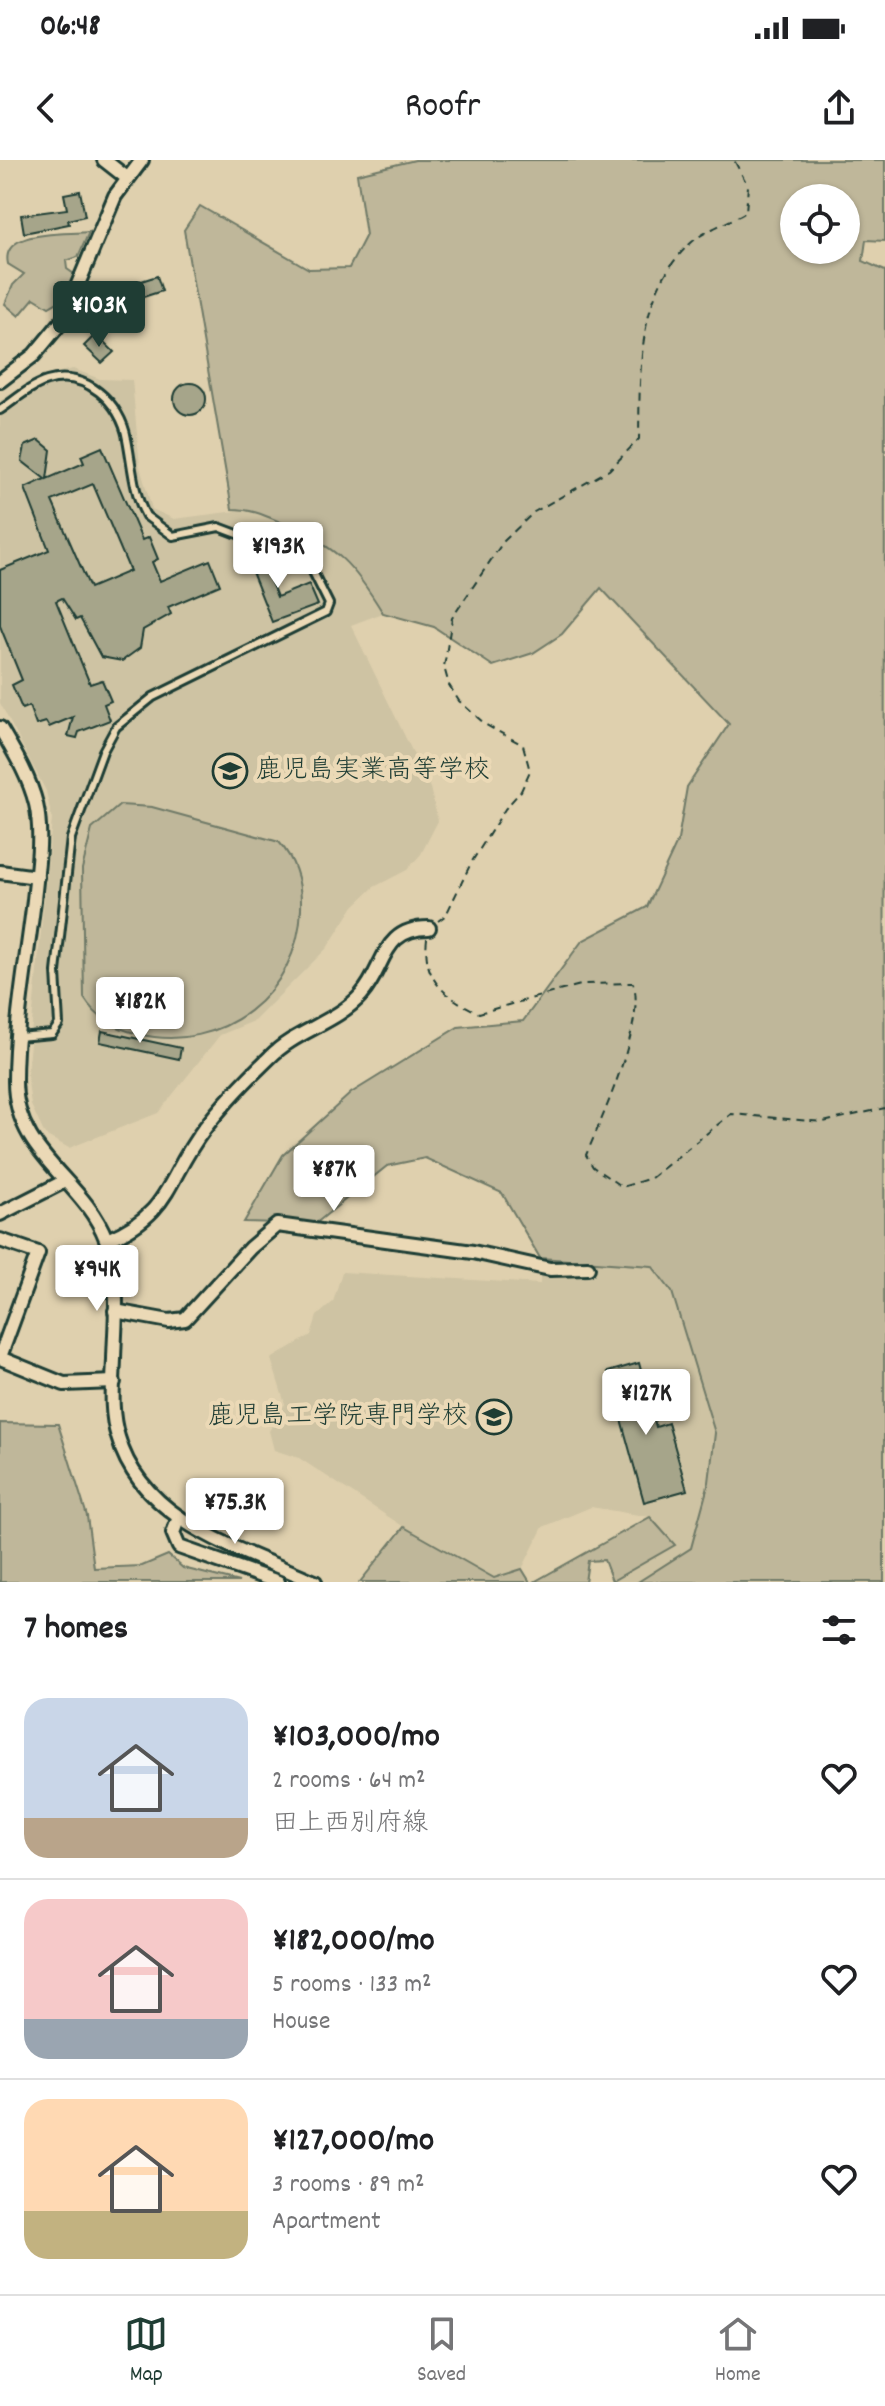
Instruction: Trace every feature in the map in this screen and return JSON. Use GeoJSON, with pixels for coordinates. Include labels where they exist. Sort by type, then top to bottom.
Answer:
{"type":"FeatureCollection","features":[{"type":"Feature","properties":{"kind":"street"},"geometry":{"type":"LineString","coordinates":[[104,160],[127,178]]}},
{"type":"Feature","properties":{"kind":"street"},"geometry":{"type":"LineString","coordinates":[[0,381],[34,355],[63,320],[99,229],[127,178],[142,160]]}},
{"type":"Feature","properties":{"kind":"street"},"geometry":{"type":"LineString","coordinates":[[0,728],[20,764],[36,805],[37,877],[15,1081],[19,1114],[44,1160],[89,1210],[107,1240],[115,1283],[114,1423],[124,1453],[141,1483],[179,1517],[203,1532],[315,1582]]}},
{"type":"Feature","properties":{"kind":"street"},"geometry":{"type":"LineString","coordinates":[[0,872],[37,877]]}},
{"type":"Feature","properties":{"kind":"street"},"geometry":{"type":"LineString","coordinates":[[107,1240],[140,1225],[153,1213],[205,1127],[271,1055],[361,995],[393,940],[401,933],[429,928]]}},
{"type":"Feature","properties":{"kind":"street"},"geometry":{"type":"LineString","coordinates":[[0,1214],[63,1182]]}},
{"type":"Feature","properties":{"kind":"street"},"geometry":{"type":"LineString","coordinates":[[115,1311],[169,1321],[185,1319],[258,1240],[277,1225],[473,1252],[550,1269],[588,1268]]}},
{"type":"Feature","properties":{"kind":"street"},"geometry":{"type":"LineString","coordinates":[[0,1240],[38,1253],[0,1357],[64,1384],[114,1382]]}},
{"type":"Feature","properties":{"kind":"street"},"geometry":{"type":"LineString","coordinates":[[179,1517],[173,1533],[179,1547],[278,1582]]}},
{"type":"Feature","properties":{"kind":"lane"},"geometry":{"type":"LineString","coordinates":[[0,410],[47,381],[65,378],[83,382],[111,401],[120,416],[146,516],[173,536],[219,527],[280,550],[310,566],[329,604],[326,612],[153,697],[116,727],[103,751],[71,838],[56,972],[59,1024],[52,1034],[18,1037]]}},
{"type":"Feature","properties":{"kind":"path"},"geometry":{"type":"LineString","coordinates":[[734,160],[748,186],[746,212],[687,248],[660,284],[649,315],[640,353],[639,439],[609,470],[534,512],[503,542],[452,618],[444,667],[449,685],[459,701],[486,725],[523,745],[530,771],[521,791],[505,809],[471,863],[446,915],[429,928],[424,963],[437,986],[479,1013],[584,984],[633,983],[638,994],[635,1016],[606,1110],[586,1155],[593,1167],[622,1187],[651,1178],[731,1114],[823,1122],[885,1108]]}},
{"type":"Feature","properties":{"kind":"shaded area"},"geometry":{"type":"Polygon","coordinates":[[[415,160],[885,160],[885,241],[866,240],[863,261],[885,271],[884,1582],[638,1582],[691,1548],[709,1482],[715,1433],[672,1292],[652,1266],[540,1258],[502,1193],[425,1158],[387,1166],[315,1224],[244,1222],[283,1155],[351,1093],[458,1027],[523,1021],[582,941],[647,907],[678,840],[687,787],[729,724],[601,588],[562,634],[533,653],[493,666],[434,627],[383,613],[353,570],[318,541],[265,516],[232,509],[184,230],[200,206],[309,269],[349,268],[366,235],[357,174],[415,160]]]}},
{"type":"Feature","properties":{"kind":"shaded area"},"geometry":{"type":"Polygon","coordinates":[[[89,232],[78,257],[66,261],[67,269],[74,274],[66,297],[49,307],[34,298],[19,316],[5,304],[13,285],[24,274],[8,264],[8,253],[14,245],[36,236],[89,232]]]}},
{"type":"Feature","properties":{"kind":"shaded area","name":"鹿児島実業高等学校"},"geometry":{"type":"Polygon","coordinates":[[[73,369],[100,379],[132,380],[140,467],[152,509],[174,519],[252,509],[327,544],[360,577],[383,613],[351,625],[430,788],[438,821],[421,854],[407,870],[374,887],[354,906],[327,948],[254,1021],[220,1035],[158,1113],[69,1148],[45,1135],[31,1105],[27,1074],[52,819],[46,791],[0,703],[0,401],[38,377],[73,369]]]}},
{"type":"Feature","properties":{"kind":"shaded area"},"geometry":{"type":"Polygon","coordinates":[[[120,805],[152,807],[279,842],[294,865],[299,881],[301,909],[297,940],[286,967],[270,991],[250,1011],[226,1026],[198,1035],[169,1038],[138,1034],[107,1022],[84,998],[82,869],[92,829],[120,805]]]}},
{"type":"Feature","properties":{"kind":"shaded area","name":"鹿児島工学院専門学校"},"geometry":{"type":"Polygon","coordinates":[[[540,1258],[652,1266],[672,1292],[715,1433],[709,1482],[691,1549],[638,1582],[610,1582],[674,1545],[650,1517],[591,1507],[543,1527],[522,1569],[494,1578],[404,1527],[299,1458],[274,1450],[269,1431],[285,1404],[271,1359],[311,1335],[317,1316],[333,1302],[342,1272],[540,1284],[540,1258]]]}},
{"type":"Feature","properties":{"kind":"shaded area"},"geometry":{"type":"Polygon","coordinates":[[[0,1423],[58,1424],[87,1516],[94,1568],[142,1566],[168,1555],[183,1568],[239,1582],[0,1582],[0,1423]]]}},
{"type":"Feature","properties":{"kind":"shaded area"},"geometry":{"type":"Polygon","coordinates":[[[650,1517],[675,1545],[612,1581],[604,1560],[588,1561],[585,1582],[534,1582],[650,1517]]]}},
{"type":"Feature","properties":{"kind":"shaded area"},"geometry":{"type":"Polygon","coordinates":[[[404,1527],[494,1578],[522,1569],[530,1582],[360,1582],[404,1527]]]}},
{"type":"Feature","properties":{"kind":"building"},"geometry":{"type":"Polygon","coordinates":[[[80,191],[85,216],[68,220],[69,224],[24,233],[21,215],[67,209],[64,194],[80,191]]]}},
{"type":"Feature","properties":{"kind":"building"},"geometry":{"type":"Polygon","coordinates":[[[157,276],[162,291],[140,298],[135,283],[157,276]]]}},
{"type":"Feature","properties":{"kind":"building"},"geometry":{"type":"Polygon","coordinates":[[[96,334],[114,352],[102,363],[84,346],[96,334]]]}},
{"type":"Feature","properties":{"kind":"building"},"geometry":{"type":"Polygon","coordinates":[[[190,383],[202,387],[206,399],[202,411],[190,415],[178,411],[174,399],[178,387],[190,383]]]}},
{"type":"Feature","properties":{"kind":"building"},"geometry":{"type":"Polygon","coordinates":[[[39,440],[51,450],[47,479],[84,463],[81,456],[102,447],[142,540],[149,537],[158,559],[152,562],[160,581],[210,560],[220,585],[168,607],[171,614],[143,630],[140,648],[122,661],[101,657],[80,618],[76,620],[62,598],[56,601],[90,684],[102,680],[111,701],[104,704],[110,720],[79,732],[77,738],[68,736],[73,717],[49,727],[46,722],[36,725],[29,706],[22,709],[12,685],[22,680],[0,626],[0,570],[49,550],[25,488],[45,479],[22,461],[25,446],[39,440]],[[93,484],[52,501],[90,588],[130,571],[93,484]]]}},
{"type":"Feature","properties":{"kind":"building"},"geometry":{"type":"Polygon","coordinates":[[[242,547],[257,548],[277,597],[309,584],[318,605],[272,622],[242,547]]]}},
{"type":"Feature","properties":{"kind":"building"},"geometry":{"type":"Polygon","coordinates":[[[102,1031],[181,1048],[179,1059],[100,1042],[102,1031]]]}},
{"type":"Feature","properties":{"kind":"building"},"geometry":{"type":"Polygon","coordinates":[[[639,1363],[656,1427],[668,1423],[687,1490],[644,1502],[608,1372],[639,1363]]]}},
{"type":"Feature","properties":{"kind":"place","name":"鹿児島実業高等学校"},"geometry":{"type":"Point","coordinates":[230,771]}},
{"type":"Feature","properties":{"kind":"place","name":"鹿児島工学院専門学校"},"geometry":{"type":"Point","coordinates":[494,1417]}}]}
